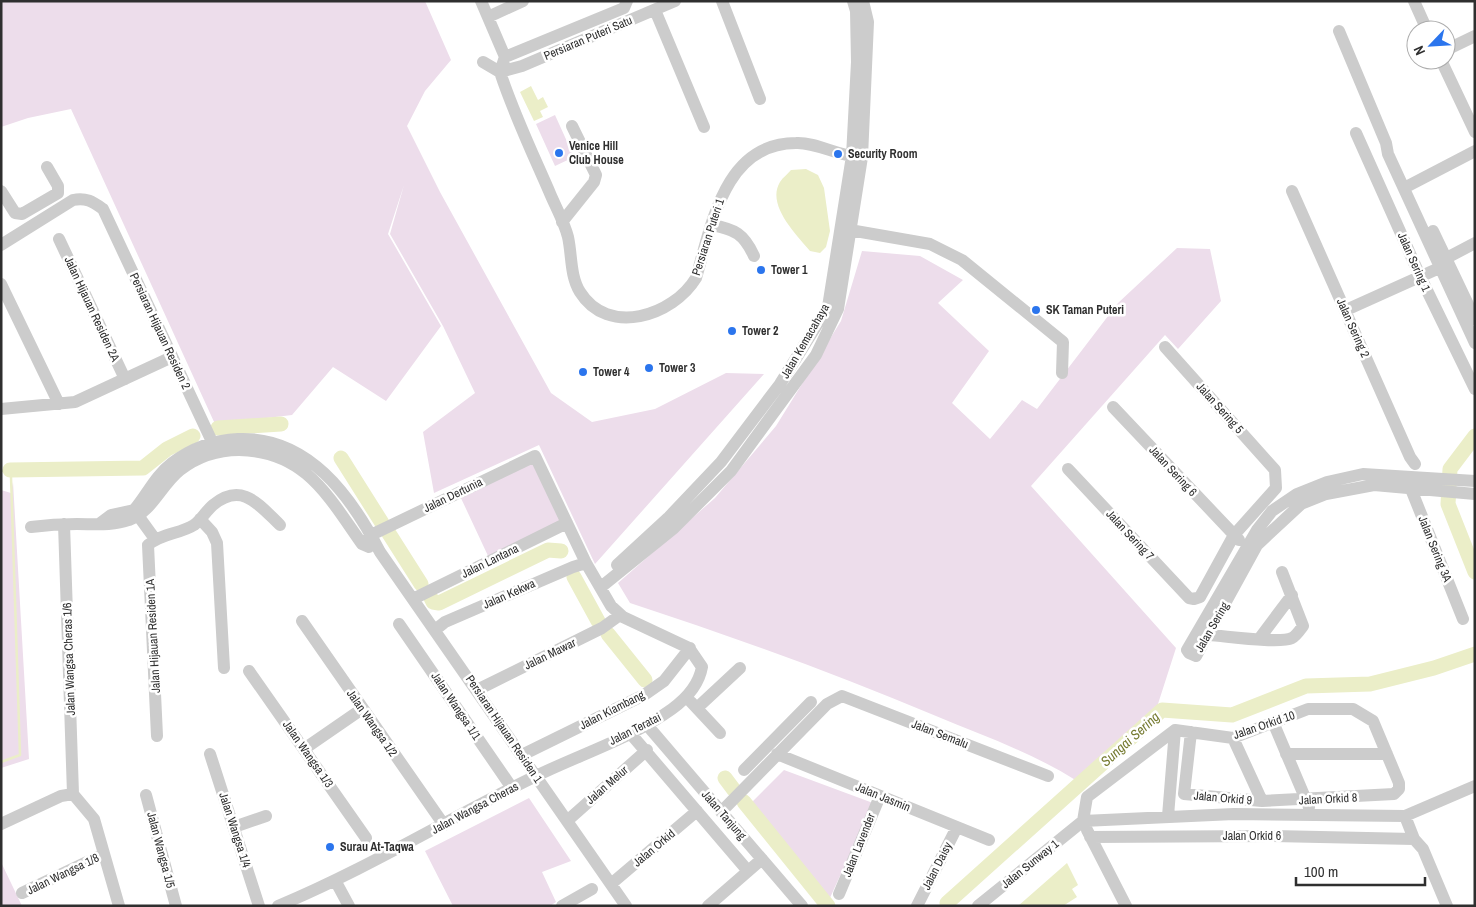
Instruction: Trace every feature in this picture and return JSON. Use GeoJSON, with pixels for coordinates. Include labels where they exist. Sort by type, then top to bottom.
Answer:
{"type":"FeatureCollection","features":[{"type":"Feature","properties":{"kind":"street"},"geometry":{"type":"LineString","coordinates":[[481,1],[505,57],[500,72],[483,62]]}},
{"type":"Feature","properties":{"kind":"street"},"geometry":{"type":"LineString","coordinates":[[488,16],[523,1]]}},
{"type":"Feature","properties":{"kind":"street"},"geometry":{"type":"LineString","coordinates":[[505,57],[624,8],[627,1]]}},
{"type":"Feature","properties":{"kind":"street","name":"Persiaran Puteri Satu"},"geometry":{"type":"LineString","coordinates":[[500,72],[522,66],[675,1]]}},
{"type":"Feature","properties":{"kind":"street"},"geometry":{"type":"LineString","coordinates":[[722,1],[760,99]]}},
{"type":"Feature","properties":{"kind":"street","name":"Jalan Kemacahaya"},"geometry":{"type":"LineString","coordinates":[[853,1],[856,12],[857,156]]}},
{"type":"Feature","properties":{"kind":"street","name":"Jalan Kemacahaya"},"geometry":{"type":"LineString","coordinates":[[599,584],[674,528],[731,471],[816,355],[838,309],[857,156],[868,22],[863,1]]}},
{"type":"Feature","properties":{"kind":"street"},"geometry":{"type":"LineString","coordinates":[[1414,1],[1423,20]]}},
{"type":"Feature","properties":{"kind":"street"},"geometry":{"type":"LineString","coordinates":[[654,10],[704,127]]}},
{"type":"Feature","properties":{"kind":"street"},"geometry":{"type":"LineString","coordinates":[[1339,31],[1386,143],[1388,154],[1407,186],[1443,263],[1475,343]]}},
{"type":"Feature","properties":{"kind":"street"},"geometry":{"type":"LineString","coordinates":[[1456,45],[1475,36]]}},
{"type":"Feature","properties":{"kind":"street"},"geometry":{"type":"LineString","coordinates":[[1446,70],[1475,131]]}},
{"type":"Feature","properties":{"kind":"street","name":"Persiaran Puteri 1"},"geometry":{"type":"LineString","coordinates":[[500,72],[562,222],[567,236],[573,273],[579,291],[591,306],[608,316],[620,319],[638,317],[655,311],[676,302],[688,291],[696,278],[711,225],[725,188],[741,164],[758,152],[775,145],[798,142],[857,156]]}},
{"type":"Feature","properties":{"kind":"street"},"geometry":{"type":"LineString","coordinates":[[562,222],[594,182],[596,175],[572,126]]}},
{"type":"Feature","properties":{"kind":"street","name":"Jalan Sering 1"},"geometry":{"type":"LineString","coordinates":[[1356,133],[1420,276],[1475,389]]}},
{"type":"Feature","properties":{"kind":"street"},"geometry":{"type":"LineString","coordinates":[[1407,186],[1475,151]]}},
{"type":"Feature","properties":{"kind":"street"},"geometry":{"type":"LineString","coordinates":[[1,191],[15,213],[22,214],[58,192],[58,186],[47,167]]}},
{"type":"Feature","properties":{"kind":"street","name":"Jalan Sering 2"},"geometry":{"type":"LineString","coordinates":[[1292,192],[1410,457],[1415,464]]}},
{"type":"Feature","properties":{"kind":"street","name":"Persiaran Hijauan Residen 2"},"geometry":{"type":"LineString","coordinates":[[1,245],[74,200],[81,198],[98,205],[215,447]]}},
{"type":"Feature","properties":{"kind":"street"},"geometry":{"type":"LineString","coordinates":[[711,225],[739,233],[747,242],[754,256]]}},
{"type":"Feature","properties":{"kind":"street"},"geometry":{"type":"LineString","coordinates":[[847,229],[930,244],[962,260],[1063,342],[1062,373]]}},
{"type":"Feature","properties":{"kind":"street","name":"Jalan Kemacahaya"},"geometry":{"type":"LineString","coordinates":[[599,584],[668,518],[721,462],[780,384],[828,307],[847,229]]}},
{"type":"Feature","properties":{"kind":"street","name":"Jalan Hijauan Residen 2A"},"geometry":{"type":"LineString","coordinates":[[59,239],[125,379]]}},
{"type":"Feature","properties":{"kind":"street"},"geometry":{"type":"LineString","coordinates":[[1346,310],[1420,276],[1475,243]]}},
{"type":"Feature","properties":{"kind":"street"},"geometry":{"type":"LineString","coordinates":[[1443,263],[1475,319]]}},
{"type":"Feature","properties":{"kind":"street"},"geometry":{"type":"LineString","coordinates":[[1,284],[59,404]]}},
{"type":"Feature","properties":{"kind":"street","name":"Jalan Sering 5"},"geometry":{"type":"LineString","coordinates":[[1165,347],[1275,470],[1276,488],[1234,535]]}},
{"type":"Feature","properties":{"kind":"street"},"geometry":{"type":"LineString","coordinates":[[1,409],[75,402],[172,357]]}},
{"type":"Feature","properties":{"kind":"street","name":"Jalan Sering 6"},"geometry":{"type":"LineString","coordinates":[[1113,407],[1234,535],[1250,548]]}},
{"type":"Feature","properties":{"kind":"street","name":"Persiaran Hijauan Residen 1"},"geometry":{"type":"LineString","coordinates":[[31,526],[121,522],[150,506],[170,479],[185,466],[215,447],[272,454],[316,473],[336,505],[380,552],[626,906]]}},
{"type":"Feature","properties":{"kind":"street","name":"Jalan Dertunia"},"geometry":{"type":"LineString","coordinates":[[367,539],[535,456],[567,523]]}},
{"type":"Feature","properties":{"kind":"street","name":"Jalan Sering 7"},"geometry":{"type":"LineString","coordinates":[[1068,469],[1189,598],[1194,599],[1200,596],[1234,535]]}},
{"type":"Feature","properties":{"kind":"street","name":"Jalan Sering"},"geometry":{"type":"LineString","coordinates":[[1259,639],[1205,633],[1250,548],[1301,504],[1326,494],[1374,485],[1414,484],[1466,489],[1475,481]]}},
{"type":"Feature","properties":{"kind":"street","name":"Jalan Sering 3A"},"geometry":{"type":"LineString","coordinates":[[1414,484],[1463,619]]}},
{"type":"Feature","properties":{"kind":"street"},"geometry":{"type":"LineString","coordinates":[[135,513],[155,539],[191,526],[222,498],[238,495],[252,498],[280,525]]}},
{"type":"Feature","properties":{"kind":"street"},"geometry":{"type":"LineString","coordinates":[[200,519],[212,532],[217,543],[224,668]]}},
{"type":"Feature","properties":{"kind":"street"},"geometry":{"type":"LineString","coordinates":[[567,523],[586,563],[611,606],[620,615],[690,648]]}},
{"type":"Feature","properties":{"kind":"street","name":"Jalan Lantana"},"geometry":{"type":"LineString","coordinates":[[413,599],[567,523]]}},
{"type":"Feature","properties":{"kind":"street","name":"Jalan Wangsa Cheras 1/6"},"geometry":{"type":"LineString","coordinates":[[64,524],[72,794]]}},
{"type":"Feature","properties":{"kind":"street","name":"Jalan Hijauan Residen 1A"},"geometry":{"type":"LineString","coordinates":[[155,539],[148,545],[157,736]]}},
{"type":"Feature","properties":{"kind":"street","name":"Jalan Kekwa"},"geometry":{"type":"LineString","coordinates":[[434,630],[445,622],[586,563]]}},
{"type":"Feature","properties":{"kind":"street"},"geometry":{"type":"LineString","coordinates":[[1259,639],[1282,640],[1293,638],[1303,626],[1282,572]]}},
{"type":"Feature","properties":{"kind":"street"},"geometry":{"type":"LineString","coordinates":[[1259,639],[1292,595]]}},
{"type":"Feature","properties":{"kind":"street","name":"Jalan Mawar"},"geometry":{"type":"LineString","coordinates":[[477,690],[602,628],[620,615]]}},
{"type":"Feature","properties":{"kind":"street","name":"Jalan Wangsa 1/2"},"geometry":{"type":"LineString","coordinates":[[302,621],[444,826]]}},
{"type":"Feature","properties":{"kind":"street","name":"Jalan Wangsa 1/1"},"geometry":{"type":"LineString","coordinates":[[399,624],[512,788]]}},
{"type":"Feature","properties":{"kind":"street","name":"Jalan Teratai"},"geometry":{"type":"LineString","coordinates":[[536,776],[647,725],[673,708],[696,685],[702,667],[690,648]]}},
{"type":"Feature","properties":{"kind":"street","name":"Jalan Kiambang"},"geometry":{"type":"LineString","coordinates":[[522,755],[644,694],[664,681],[690,648]]}},
{"type":"Feature","properties":{"kind":"street"},"geometry":{"type":"LineString","coordinates":[[697,708],[740,668]]}},
{"type":"Feature","properties":{"kind":"street","name":"Jalan Wangsa 1/3"},"geometry":{"type":"LineString","coordinates":[[249,671],[366,838]]}},
{"type":"Feature","properties":{"kind":"street","name":"Jalan Semalu"},"geometry":{"type":"LineString","coordinates":[[778,754],[832,699],[842,696],[1048,776]]}},
{"type":"Feature","properties":{"kind":"street"},"geometry":{"type":"LineString","coordinates":[[685,697],[720,734]]}},
{"type":"Feature","properties":{"kind":"street"},"geometry":{"type":"LineString","coordinates":[[744,770],[811,702]]}},
{"type":"Feature","properties":{"kind":"street"},"geometry":{"type":"LineString","coordinates":[[304,749],[362,709]]}},
{"type":"Feature","properties":{"kind":"street","name":"Jalan Orkid 10"},"geometry":{"type":"LineString","coordinates":[[1175,730],[1233,738],[1308,710],[1353,709],[1373,721],[1399,783],[1399,789],[1394,794]]}},
{"type":"Feature","properties":{"kind":"street"},"geometry":{"type":"LineString","coordinates":[[1273,722],[1311,814]]}},
{"type":"Feature","properties":{"kind":"street","name":"Jalan Tanjung"},"geometry":{"type":"LineString","coordinates":[[647,725],[802,906]]}},
{"type":"Feature","properties":{"kind":"street"},"geometry":{"type":"LineString","coordinates":[[1168,816],[1175,730]]}},
{"type":"Feature","properties":{"kind":"street"},"geometry":{"type":"LineString","coordinates":[[1126,906],[1083,821],[1087,797],[1175,730]]}},
{"type":"Feature","properties":{"kind":"street","name":"Jalan Orkid 9"},"geometry":{"type":"LineString","coordinates":[[1190,732],[1184,794],[1262,801]]}},
{"type":"Feature","properties":{"kind":"street"},"geometry":{"type":"LineString","coordinates":[[630,733],[647,750],[748,871]]}},
{"type":"Feature","properties":{"kind":"street"},"geometry":{"type":"LineString","coordinates":[[1233,738],[1262,801]]}},
{"type":"Feature","properties":{"kind":"street","name":"Jalan Melur"},"geometry":{"type":"LineString","coordinates":[[567,821],[647,750]]}},
{"type":"Feature","properties":{"kind":"street","name":"Jalan Wangsa 1/4"},"geometry":{"type":"LineString","coordinates":[[210,754],[259,906]]}},
{"type":"Feature","properties":{"kind":"street"},"geometry":{"type":"LineString","coordinates":[[721,812],[778,754]]}},
{"type":"Feature","properties":{"kind":"street","name":"Jalan Jasmin"},"geometry":{"type":"LineString","coordinates":[[778,754],[989,840]]}},
{"type":"Feature","properties":{"kind":"street"},"geometry":{"type":"LineString","coordinates":[[1286,754],[1387,754]]}},
{"type":"Feature","properties":{"kind":"street","name":"Jalan Wangsa Cheras"},"geometry":{"type":"LineString","coordinates":[[278,906],[336,882],[536,776]]}},
{"type":"Feature","properties":{"kind":"street"},"geometry":{"type":"LineString","coordinates":[[1083,821],[1234,814],[1405,816],[1475,786]]}},
{"type":"Feature","properties":{"kind":"street"},"geometry":{"type":"LineString","coordinates":[[1,824],[61,796],[72,794],[94,819],[119,906]]}},
{"type":"Feature","properties":{"kind":"street","name":"Jalan Orkid 8"},"geometry":{"type":"LineString","coordinates":[[1262,801],[1394,794]]}},
{"type":"Feature","properties":{"kind":"street","name":"Jalan Wangsa 1/5"},"geometry":{"type":"LineString","coordinates":[[146,795],[176,906]]}},
{"type":"Feature","properties":{"kind":"street","name":"Jalan Lavender"},"geometry":{"type":"LineString","coordinates":[[839,894],[880,796]]}},
{"type":"Feature","properties":{"kind":"street"},"geometry":{"type":"LineString","coordinates":[[1234,814],[1235,798]]}},
{"type":"Feature","properties":{"kind":"street","name":"Jalan Orkid"},"geometry":{"type":"LineString","coordinates":[[611,884],[698,811]]}},
{"type":"Feature","properties":{"kind":"street"},"geometry":{"type":"LineString","coordinates":[[234,827],[266,816]]}},
{"type":"Feature","properties":{"kind":"street"},"geometry":{"type":"LineString","coordinates":[[1405,816],[1414,839],[1423,849],[1447,906]]}},
{"type":"Feature","properties":{"kind":"street","name":"Jalan Sunway 1"},"geometry":{"type":"LineString","coordinates":[[978,906],[1083,821]]}},
{"type":"Feature","properties":{"kind":"street","name":"Jalan Daisy"},"geometry":{"type":"LineString","coordinates":[[917,906],[957,827]]}},
{"type":"Feature","properties":{"kind":"street","name":"Jalan Orkid 6"},"geometry":{"type":"LineString","coordinates":[[1090,837],[1273,836],[1414,839]]}},
{"type":"Feature","properties":{"kind":"street","name":"Jalan Wangsa 1/8"},"geometry":{"type":"LineString","coordinates":[[22,894],[104,854]]}},
{"type":"Feature","properties":{"kind":"street"},"geometry":{"type":"LineString","coordinates":[[708,906],[762,859]]}},
{"type":"Feature","properties":{"kind":"street"},"geometry":{"type":"LineString","coordinates":[[336,882],[349,906]]}},
{"type":"Feature","properties":{"kind":"street"},"geometry":{"type":"LineString","coordinates":[[562,906],[592,889]]}},
{"type":"Feature","properties":{"kind":"shaded area"},"geometry":{"type":"Polygon","coordinates":[[[1,1],[425,1],[451,60],[425,91],[407,126],[440,192],[551,393],[592,422],[655,409],[726,373],[764,374],[595,564],[539,445],[434,493],[423,432],[475,393],[443,326],[390,234],[404,185],[388,234],[441,326],[386,401],[333,367],[292,415],[215,424],[71,109],[28,118],[1,127],[1,1]]]}},
{"type":"Feature","properties":{"kind":"shaded area"},"geometry":{"type":"Polygon","coordinates":[[[531,86],[538,100],[543,97],[548,107],[540,111],[543,117],[534,121],[520,92],[531,86]]]}},
{"type":"Feature","properties":{"kind":"shaded area"},"geometry":{"type":"Polygon","coordinates":[[[555,115],[574,157],[555,166],[536,124],[555,115]]]}},
{"type":"Feature","properties":{"kind":"shaded area"},"geometry":{"type":"Polygon","coordinates":[[[806,169],[818,175],[824,188],[830,231],[826,247],[820,253],[810,251],[797,236],[784,219],[777,200],[780,182],[791,170],[806,169]]]}},
{"type":"Feature","properties":{"kind":"shaded area"},"geometry":{"type":"Polygon","coordinates":[[[1177,248],[1210,249],[1221,301],[1178,349],[1165,335],[1031,486],[1176,648],[1157,707],[1077,781],[1043,762],[1008,746],[861,685],[630,603],[618,583],[715,498],[776,426],[841,321],[862,251],[920,256],[963,280],[938,303],[989,351],[952,403],[990,439],[1022,400],[1037,409],[1118,303],[1177,248]]]}},
{"type":"Feature","properties":{"kind":"shaded area"},"geometry":{"type":"Polygon","coordinates":[[[534,459],[564,522],[489,558],[460,496],[534,459]]]}},
{"type":"Feature","properties":{"kind":"shaded area"},"geometry":{"type":"Polygon","coordinates":[[[13,482],[29,759],[1,768],[1,490],[11,493],[13,482]]]}},
{"type":"Feature","properties":{"kind":"shaded area"},"geometry":{"type":"Polygon","coordinates":[[[784,770],[873,803],[829,900],[750,804],[784,770]]]}},
{"type":"Feature","properties":{"kind":"shaded area"},"geometry":{"type":"Polygon","coordinates":[[[529,798],[571,861],[542,872],[556,902],[550,906],[453,906],[425,851],[529,798]]]}},
{"type":"Feature","properties":{"kind":"shaded area"},"geometry":{"type":"Polygon","coordinates":[[[1,862],[22,906],[1,906],[1,862]]]}},
{"type":"Feature","properties":{"kind":"shaded area"},"geometry":{"type":"Polygon","coordinates":[[[1067,863],[1078,885],[1072,889],[1077,897],[1063,906],[1018,906],[1067,863]]]}},
{"type":"Feature","properties":{"kind":"waterway"},"geometry":{"type":"LineString","coordinates":[[218,428],[281,424]]}},
{"type":"Feature","properties":{"kind":"waterway"},"geometry":{"type":"LineString","coordinates":[[10,470],[143,468],[167,449],[193,436]]}},
{"type":"Feature","properties":{"kind":"waterway","name":"Sungai Sering"},"geometry":{"type":"LineString","coordinates":[[1475,436],[1450,469],[1448,504],[1475,572]]}},
{"type":"Feature","properties":{"kind":"waterway"},"geometry":{"type":"LineString","coordinates":[[341,458],[382,523]]}},
{"type":"Feature","properties":{"kind":"waterway"},"geometry":{"type":"LineString","coordinates":[[1,471],[10,470],[11,477],[20,755],[1,762]]}},
{"type":"Feature","properties":{"kind":"waterway"},"geometry":{"type":"LineString","coordinates":[[388,532],[421,584]]}},
{"type":"Feature","properties":{"kind":"waterway"},"geometry":{"type":"LineString","coordinates":[[431,598],[433,602],[439,603],[548,550],[561,551]]}},
{"type":"Feature","properties":{"kind":"waterway"},"geometry":{"type":"LineString","coordinates":[[574,577],[598,621]]}},
{"type":"Feature","properties":{"kind":"waterway"},"geometry":{"type":"LineString","coordinates":[[608,634],[645,680]]}},
{"type":"Feature","properties":{"kind":"waterway","name":"Sungai Sering"},"geometry":{"type":"LineString","coordinates":[[947,903],[1162,710],[1232,715],[1306,686],[1370,684],[1434,668],[1475,654]]}},
{"type":"Feature","properties":{"kind":"waterway"},"geometry":{"type":"LineString","coordinates":[[725,778],[734,790]]}},
{"type":"Feature","properties":{"kind":"waterway"},"geometry":{"type":"LineString","coordinates":[[744,802],[828,906]]}},
{"type":"Feature","properties":{"kind":"place","name":"Venice Hill Club House"},"geometry":{"type":"Point","coordinates":[559,153]}},
{"type":"Feature","properties":{"kind":"place","name":"Security Room"},"geometry":{"type":"Point","coordinates":[838,154]}},
{"type":"Feature","properties":{"kind":"place","name":"Tower 1"},"geometry":{"type":"Point","coordinates":[761,270]}},
{"type":"Feature","properties":{"kind":"place","name":"SK Taman Puteri"},"geometry":{"type":"Point","coordinates":[1036,310]}},
{"type":"Feature","properties":{"kind":"place","name":"Tower 2"},"geometry":{"type":"Point","coordinates":[732,331]}},
{"type":"Feature","properties":{"kind":"place","name":"Tower 3"},"geometry":{"type":"Point","coordinates":[649,368]}},
{"type":"Feature","properties":{"kind":"place","name":"Tower 4"},"geometry":{"type":"Point","coordinates":[583,372]}},
{"type":"Feature","properties":{"kind":"place","name":"Surau At-Taqwa"},"geometry":{"type":"Point","coordinates":[330,847]}}]}
